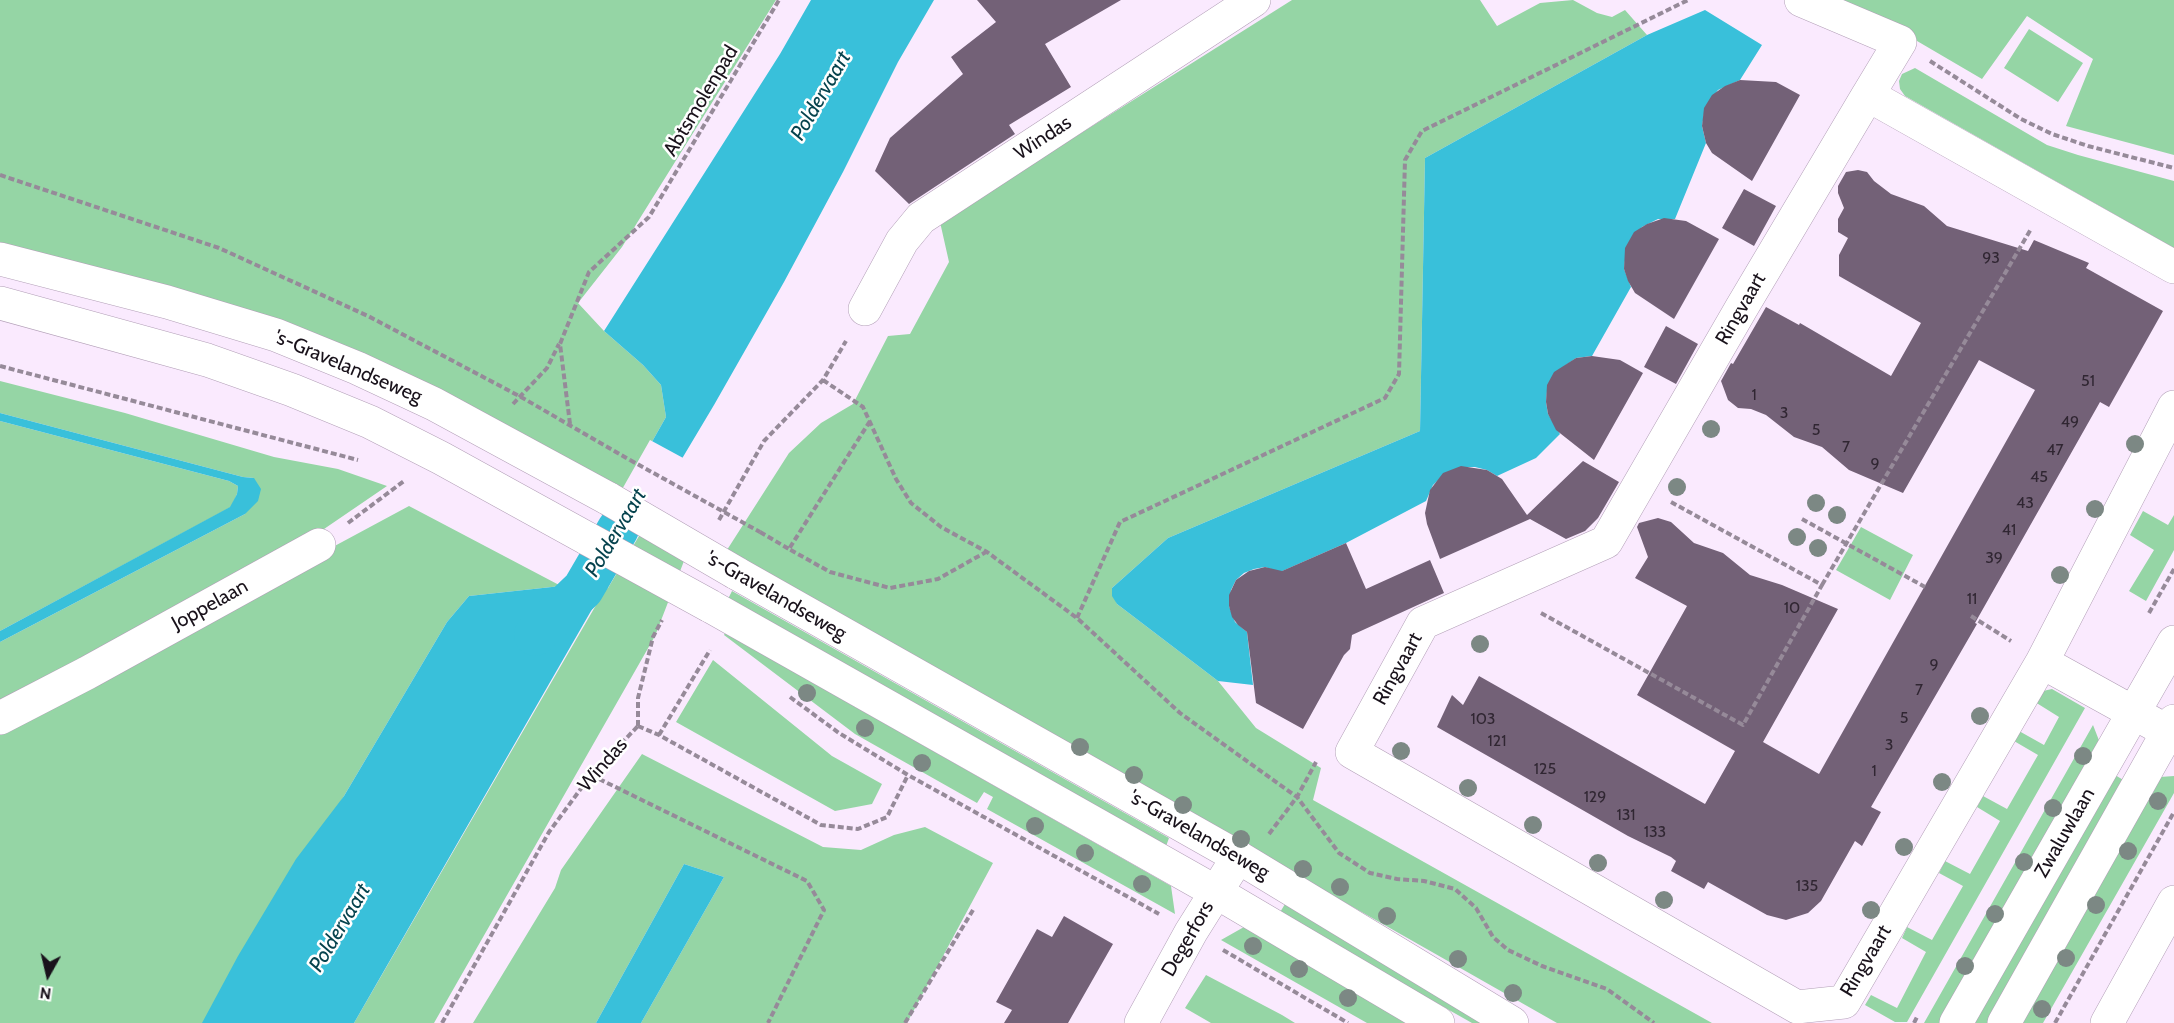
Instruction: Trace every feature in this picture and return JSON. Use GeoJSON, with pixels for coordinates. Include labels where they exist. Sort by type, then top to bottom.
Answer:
{"type":"FeatureCollection","features":[{"type":"Feature","properties":{"kind":"main road","name":"Windas"},"geometry":{"type":"LineString","coordinates":[[865,309],[902,241],[921,218],[1254,0]]}},
{"type":"Feature","properties":{"kind":"main road"},"geometry":{"type":"LineString","coordinates":[[1801,0],[1900,42],[1868,95],[2174,267]]}},
{"type":"Feature","properties":{"kind":"main road","name":"Ringvaart"},"geometry":{"type":"LineString","coordinates":[[1868,95],[1742,306],[1606,542],[1423,623],[1352,752],[1797,1007],[1844,1002],[2042,662],[2174,407]]}},
{"type":"Feature","properties":{"kind":"main road","name":"'s-Gravelandseweg"},"geometry":{"type":"LineString","coordinates":[[0,260],[167,302],[276,335],[357,368],[434,404],[609,500],[1238,857],[1512,1023]]}},
{"type":"Feature","properties":{"kind":"main road","name":"'s-Gravelandseweg"},"geometry":{"type":"LineString","coordinates":[[0,303],[207,360],[292,390],[370,422],[710,606],[1216,892],[1438,1023]]}},
{"type":"Feature","properties":{"kind":"main road","name":"Joppelaan"},"geometry":{"type":"LineString","coordinates":[[0,718],[87,673],[319,545]]}},
{"type":"Feature","properties":{"kind":"main road","name":"Zwaluwlaan"},"geometry":{"type":"LineString","coordinates":[[1956,1023],[2174,642]]}},
{"type":"Feature","properties":{"kind":"main road"},"geometry":{"type":"LineString","coordinates":[[2042,662],[2172,730]]}},
{"type":"Feature","properties":{"kind":"main road","name":"Zwaluwlaan"},"geometry":{"type":"LineString","coordinates":[[2004,1023],[2172,730]]}},
{"type":"Feature","properties":{"kind":"main road","name":"Degerfors"},"geometry":{"type":"LineString","coordinates":[[1141,1023],[1191,932],[1238,857]]}},
{"type":"Feature","properties":{"kind":"main road"},"geometry":{"type":"LineString","coordinates":[[2107,1023],[2174,902]]}},
{"type":"Feature","properties":{"kind":"path","name":"Abtsmolenpad"},"geometry":{"type":"LineString","coordinates":[[521,397],[547,368],[560,344],[589,272],[649,218],[779,0]]}},
{"type":"Feature","properties":{"kind":"path"},"geometry":{"type":"LineString","coordinates":[[1077,618],[1120,522],[1384,398],[1399,374],[1405,160],[1422,130],[1688,0]]}},
{"type":"Feature","properties":{"kind":"path"},"geometry":{"type":"LineString","coordinates":[[1900,42],[2021,119],[2052,134],[2088,146],[2174,168]]}},
{"type":"Feature","properties":{"kind":"path"},"geometry":{"type":"LineString","coordinates":[[0,175],[219,248],[368,316],[521,397],[830,572],[890,588],[938,579],[987,552]]}},
{"type":"Feature","properties":{"kind":"path"},"geometry":{"type":"LineString","coordinates":[[1503,586],[1534,609],[1743,725],[1846,543],[2050,197]]}},
{"type":"Feature","properties":{"kind":"path"},"geometry":{"type":"LineString","coordinates":[[717,524],[764,441],[823,380],[865,309]]}},
{"type":"Feature","properties":{"kind":"path"},"geometry":{"type":"LineString","coordinates":[[560,344],[570,425]]}},
{"type":"Feature","properties":{"kind":"path"},"geometry":{"type":"LineString","coordinates":[[0,366],[369,463]]}},
{"type":"Feature","properties":{"kind":"path"},"geometry":{"type":"LineString","coordinates":[[823,380],[863,408],[896,479],[911,503],[941,527],[987,552],[1077,618],[1180,713],[1297,797],[1339,853],[1370,873],[1397,879],[1424,881],[1455,889],[1476,908],[1493,937],[1508,950],[1542,966],[1607,988],[1654,1023]]}},
{"type":"Feature","properties":{"kind":"path"},"geometry":{"type":"LineString","coordinates":[[789,549],[870,421]]}},
{"type":"Feature","properties":{"kind":"path"},"geometry":{"type":"LineString","coordinates":[[319,545],[409,477],[399,474]]}},
{"type":"Feature","properties":{"kind":"path"},"geometry":{"type":"LineString","coordinates":[[1640,484],[1822,585]]}},
{"type":"Feature","properties":{"kind":"path"},"geometry":{"type":"LineString","coordinates":[[1802,519],[1925,587]]}},
{"type":"Feature","properties":{"kind":"path"},"geometry":{"type":"LineString","coordinates":[[1971,616],[2042,662]]}},
{"type":"Feature","properties":{"kind":"path"},"geometry":{"type":"LineString","coordinates":[[638,726],[638,698],[647,659],[653,637],[664,617]]}},
{"type":"Feature","properties":{"kind":"path"},"geometry":{"type":"LineString","coordinates":[[659,735],[715,641]]}},
{"type":"Feature","properties":{"kind":"path"},"geometry":{"type":"LineString","coordinates":[[782,691],[839,733],[908,775],[1191,932],[1346,1022]]}},
{"type":"Feature","properties":{"kind":"path","name":"Windas"},"geometry":{"type":"LineString","coordinates":[[442,1023],[549,832],[591,775],[638,726],[659,735],[821,825],[858,829],[887,818],[908,775]]}},
{"type":"Feature","properties":{"kind":"path"},"geometry":{"type":"LineString","coordinates":[[1238,857],[1258,848],[1297,797],[1325,747],[1352,752]]}},
{"type":"Feature","properties":{"kind":"path"},"geometry":{"type":"LineString","coordinates":[[591,775],[807,881],[824,910],[768,1023]]}},
{"type":"Feature","properties":{"kind":"path"},"geometry":{"type":"LineString","coordinates":[[2055,1023],[2174,812]]}},
{"type":"Feature","properties":{"kind":"path"},"geometry":{"type":"LineString","coordinates":[[905,1023],[973,910]]}},
{"type":"Feature","properties":{"kind":"green space"},"geometry":{"type":"Polygon","coordinates":[[[0,0],[776,0],[622,247],[578,303],[661,385],[666,417],[614,509],[375,381],[0,255],[0,0]]]}},
{"type":"Feature","properties":{"kind":"green space"},"geometry":{"type":"Polygon","coordinates":[[[1292,0],[1480,0],[1497,26],[1540,3],[1573,0],[1597,13],[1612,17],[1625,10],[1647,35],[1425,158],[1420,431],[1168,538],[1112,588],[1117,604],[1218,681],[1256,728],[1321,768],[1313,800],[1712,1023],[1557,1023],[1344,902],[957,698],[718,564],[789,453],[821,423],[853,404],[888,336],[910,334],[949,262],[940,222],[1292,0]]]}},
{"type":"Feature","properties":{"kind":"green space"},"geometry":{"type":"Polygon","coordinates":[[[1833,0],[2174,0],[2174,155],[2066,126],[2093,59],[2027,16],[1982,79],[1888,24],[1833,0]]]}},
{"type":"Feature","properties":{"kind":"green space"},"geometry":{"type":"Polygon","coordinates":[[[2029,29],[2083,63],[2058,102],[2004,68],[2029,29]]]}},
{"type":"Feature","properties":{"kind":"green space"},"geometry":{"type":"Polygon","coordinates":[[[1915,68],[2047,145],[2174,181],[2174,248],[1905,96],[1900,89],[1899,81],[1902,74],[1915,68]]]}},
{"type":"Feature","properties":{"kind":"green space"},"geometry":{"type":"Polygon","coordinates":[[[0,381],[125,413],[274,457],[338,469],[387,486],[305,542],[0,701],[0,642],[245,514],[254,478],[0,413],[0,381]]]}},
{"type":"Feature","properties":{"kind":"green space"},"geometry":{"type":"Polygon","coordinates":[[[0,421],[229,481],[238,486],[237,494],[231,507],[0,631],[0,421]]]}},
{"type":"Feature","properties":{"kind":"green space"},"geometry":{"type":"Polygon","coordinates":[[[409,506],[561,586],[469,596],[447,622],[205,1023],[0,1023],[0,726],[409,506]]]}},
{"type":"Feature","properties":{"kind":"green space"},"geometry":{"type":"Polygon","coordinates":[[[2143,511],[2168,525],[2174,515],[2174,550],[2146,601],[2129,591],[2154,550],[2130,535],[2143,511]]]}},
{"type":"Feature","properties":{"kind":"green space"},"geometry":{"type":"Polygon","coordinates":[[[643,524],[689,548],[655,636],[434,1023],[354,1023],[643,524]]]}},
{"type":"Feature","properties":{"kind":"green space"},"geometry":{"type":"Polygon","coordinates":[[[1861,527],[1913,555],[1890,600],[1836,570],[1861,527]]]}},
{"type":"Feature","properties":{"kind":"green space"},"geometry":{"type":"Polygon","coordinates":[[[732,591],[1169,838],[1165,849],[726,603],[732,591]]]}},
{"type":"Feature","properties":{"kind":"green space"},"geometry":{"type":"Polygon","coordinates":[[[725,633],[1171,886],[1175,914],[987,809],[993,797],[984,792],[977,803],[855,734],[724,635],[725,633]]]}},
{"type":"Feature","properties":{"kind":"green space"},"geometry":{"type":"Polygon","coordinates":[[[713,660],[832,756],[882,784],[872,804],[835,811],[676,722],[713,660]]]}},
{"type":"Feature","properties":{"kind":"green space"},"geometry":{"type":"Polygon","coordinates":[[[2052,689],[2085,708],[1907,1022],[1895,1022],[1865,1005],[1871,995],[1897,1008],[1926,952],[1902,938],[1907,927],[1932,940],[1963,886],[1939,873],[1945,861],[1970,874],[2000,821],[1977,807],[1983,796],[2007,809],[2038,755],[2014,741],[2019,731],[2044,745],[2059,717],[2035,702],[2043,691],[2052,689]]]}},
{"type":"Feature","properties":{"kind":"green space"},"geometry":{"type":"Polygon","coordinates":[[[2093,725],[2100,743],[1943,1023],[1924,1023],[2093,725]]]}},
{"type":"Feature","properties":{"kind":"green space"},"geometry":{"type":"Polygon","coordinates":[[[642,754],[823,847],[861,850],[894,835],[925,827],[993,863],[907,1023],[641,1023],[724,877],[684,864],[596,1023],[473,1023],[555,888],[561,870],[642,754]]]}},
{"type":"Feature","properties":{"kind":"green space"},"geometry":{"type":"Polygon","coordinates":[[[2115,775],[2125,781],[1988,1023],[1974,1023],[2115,775]]]}},
{"type":"Feature","properties":{"kind":"green space"},"geometry":{"type":"Polygon","coordinates":[[[2174,776],[2174,793],[2043,1023],[2020,1023],[2160,777],[2174,776]]]}},
{"type":"Feature","properties":{"kind":"green space"},"geometry":{"type":"Polygon","coordinates":[[[1285,904],[1496,1023],[1472,1023],[1279,914],[1285,904]]]}},
{"type":"Feature","properties":{"kind":"green space"},"geometry":{"type":"Polygon","coordinates":[[[1244,927],[1413,1023],[1367,1023],[1221,940],[1244,927]]]}},
{"type":"Feature","properties":{"kind":"green space"},"geometry":{"type":"Polygon","coordinates":[[[1206,975],[1295,1023],[1211,1023],[1185,1008],[1206,975]]]}},
{"type":"Feature","properties":{"kind":"water"},"geometry":{"type":"Polygon","coordinates":[[[811,0],[934,0],[898,62],[784,282],[606,586],[614,509],[666,417],[661,385],[643,365],[604,331],[780,54],[811,0]]]}},
{"type":"Feature","properties":{"kind":"water"},"geometry":{"type":"Polygon","coordinates":[[[1705,10],[1762,45],[1740,80],[1718,90],[1705,108],[1702,126],[1706,143],[1675,219],[1658,219],[1642,227],[1626,251],[1624,269],[1631,287],[1592,356],[1576,358],[1556,372],[1547,391],[1546,402],[1548,414],[1560,434],[1536,458],[1497,476],[1475,467],[1463,467],[1446,473],[1433,485],[1426,501],[1346,543],[1280,572],[1265,567],[1244,573],[1236,580],[1231,590],[1229,606],[1235,622],[1247,632],[1253,685],[1218,681],[1117,604],[1112,596],[1112,588],[1168,538],[1420,431],[1425,158],[1647,35],[1705,10]]]}},
{"type":"Feature","properties":{"kind":"water"},"geometry":{"type":"Polygon","coordinates":[[[0,413],[254,478],[261,489],[258,501],[245,514],[0,642],[0,631],[230,507],[237,494],[238,486],[229,481],[0,421],[0,413]]]}},
{"type":"Feature","properties":{"kind":"water"},"geometry":{"type":"Polygon","coordinates":[[[561,586],[595,604],[354,1023],[202,1023],[238,956],[296,859],[344,796],[447,622],[469,596],[561,586]]]}},
{"type":"Feature","properties":{"kind":"water"},"geometry":{"type":"Polygon","coordinates":[[[684,864],[724,877],[641,1023],[596,1023],[684,864]]]}},
{"type":"Feature","properties":{"kind":"pier"},"geometry":{"type":"Polygon","coordinates":[[[650,440],[685,459],[608,588],[605,589],[572,571],[571,567],[612,507],[650,440]]]}},
{"type":"Feature","properties":{"kind":"building"},"geometry":{"type":"Polygon","coordinates":[[[977,0],[1121,0],[1045,44],[1071,87],[1009,125],[1015,134],[909,204],[875,171],[890,138],[963,74],[951,57],[996,22],[977,0]]]}},
{"type":"Feature","properties":{"kind":"building"},"geometry":{"type":"Polygon","coordinates":[[[1740,80],[1776,82],[1800,95],[1752,181],[1712,153],[1706,143],[1702,126],[1704,108],[1712,95],[1740,80]]]}},
{"type":"Feature","properties":{"kind":"building"},"geometry":{"type":"Polygon","coordinates":[[[1858,170],[1867,172],[1874,181],[1891,194],[1924,206],[1947,226],[2028,251],[2034,240],[2089,263],[2086,268],[2163,311],[2109,407],[2100,402],[1975,623],[1977,624],[1871,807],[1881,812],[1862,846],[1855,841],[1821,901],[1808,913],[1786,920],[1767,915],[1708,882],[1704,889],[1671,871],[1676,861],[1671,857],[1628,836],[1437,727],[1452,695],[1463,705],[1479,676],[1705,804],[1735,751],[1637,695],[1687,606],[1635,578],[1648,557],[1637,527],[1639,523],[1658,518],[1671,522],[1694,543],[1723,553],[1750,575],[1782,585],[1838,609],[1763,742],[1819,774],[2035,390],[1979,360],[1903,493],[1849,470],[1822,447],[1794,437],[1766,415],[1751,409],[1738,408],[1728,400],[1721,381],[1766,307],[1799,325],[1800,323],[1891,376],[1921,323],[1839,276],[1839,255],[1848,238],[1838,232],[1838,219],[1844,208],[1838,193],[1838,186],[1846,172],[1858,170]]]}},
{"type":"Feature","properties":{"kind":"building"},"geometry":{"type":"Polygon","coordinates":[[[1744,189],[1776,206],[1754,246],[1722,228],[1744,189]]]}},
{"type":"Feature","properties":{"kind":"building"},"geometry":{"type":"Polygon","coordinates":[[[1664,218],[1686,221],[1719,239],[1674,319],[1635,293],[1624,269],[1625,248],[1634,232],[1664,218]]]}},
{"type":"Feature","properties":{"kind":"building"},"geometry":{"type":"Polygon","coordinates":[[[1666,326],[1698,344],[1676,384],[1644,367],[1666,326]]]}},
{"type":"Feature","properties":{"kind":"building"},"geometry":{"type":"Polygon","coordinates":[[[1592,356],[1620,360],[1643,373],[1594,460],[1556,430],[1548,414],[1546,402],[1547,385],[1554,372],[1576,358],[1592,356]]]}},
{"type":"Feature","properties":{"kind":"building"},"geometry":{"type":"Polygon","coordinates":[[[1583,461],[1619,482],[1598,518],[1585,531],[1566,539],[1530,519],[1440,559],[1425,513],[1430,490],[1443,473],[1461,466],[1487,470],[1502,479],[1527,515],[1583,461]]]}},
{"type":"Feature","properties":{"kind":"building"},"geometry":{"type":"Polygon","coordinates":[[[1346,543],[1366,589],[1430,560],[1444,593],[1352,635],[1350,649],[1344,655],[1303,729],[1256,703],[1247,632],[1232,617],[1229,595],[1236,580],[1249,571],[1265,567],[1282,571],[1346,543]]]}},
{"type":"Feature","properties":{"kind":"building"},"geometry":{"type":"Polygon","coordinates":[[[1064,916],[1113,944],[1068,1023],[1004,1023],[1012,1010],[996,1002],[1037,929],[1052,937],[1064,916]]]}},
{"type":"Feature","properties":{"kind":"waterway","name":"Poldervaart"},"geometry":{"type":"LineString","coordinates":[[535,635],[583,589],[618,529]]}}]}
